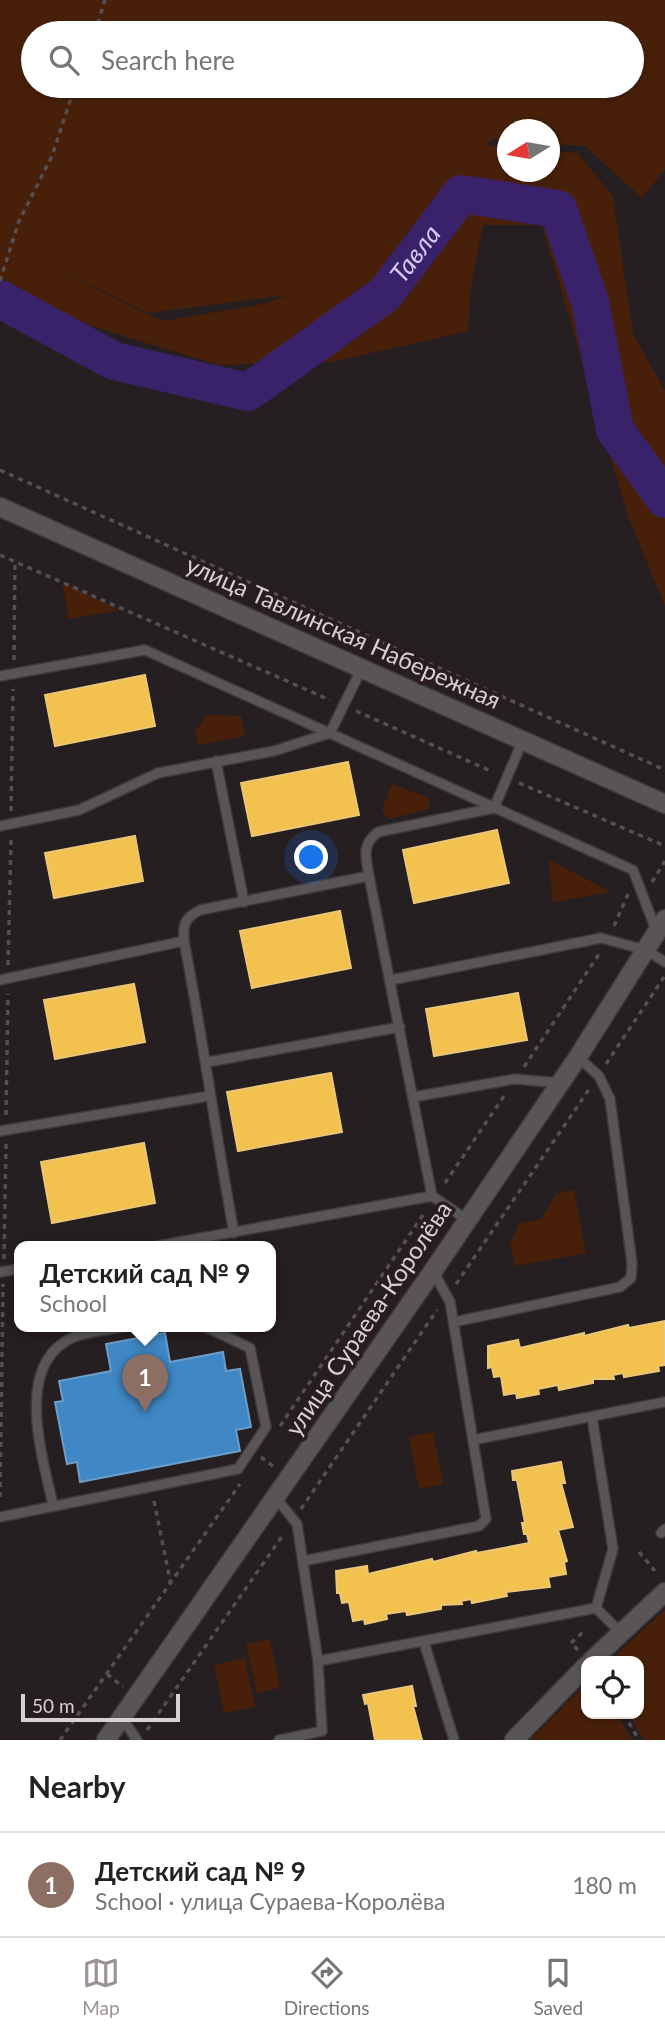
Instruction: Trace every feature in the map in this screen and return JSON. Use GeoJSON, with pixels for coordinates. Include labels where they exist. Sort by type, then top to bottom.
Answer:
{"type":"FeatureCollection","features":[{"type":"Feature","properties":{"kind":"street","name":"улица Тавлинская Набережная"},"geometry":{"type":"LineString","coordinates":[[0,507],[665,804]]}},
{"type":"Feature","properties":{"kind":"street","name":"улица Сураева-Королёва"},"geometry":{"type":"LineString","coordinates":[[106,1740],[433,1271],[578,1057],[661,925]]}},
{"type":"Feature","properties":{"kind":"street"},"geometry":{"type":"LineString","coordinates":[[596,1656],[665,1592]]}},
{"type":"Feature","properties":{"kind":"street"},"geometry":{"type":"LineString","coordinates":[[514,1740],[581,1671]]}},
{"type":"Feature","properties":{"kind":"lane"},"geometry":{"type":"LineString","coordinates":[[0,676],[145,650],[633,870],[640,889],[661,925]]}},
{"type":"Feature","properties":{"kind":"lane"},"geometry":{"type":"LineString","coordinates":[[0,826],[79,810],[158,773],[307,743],[330,733],[362,668]]}},
{"type":"Feature","properties":{"kind":"lane"},"geometry":{"type":"LineString","coordinates":[[494,808],[523,740]]}},
{"type":"Feature","properties":{"kind":"lane"},"geometry":{"type":"LineString","coordinates":[[216,761],[244,902]]}},
{"type":"Feature","properties":{"kind":"lane"},"geometry":{"type":"LineString","coordinates":[[433,1197],[365,851],[368,840],[379,832],[494,808]]}},
{"type":"Feature","properties":{"kind":"lane"},"geometry":{"type":"LineString","coordinates":[[234,1233],[209,1096],[208,1062],[183,925],[188,916],[369,877]]}},
{"type":"Feature","properties":{"kind":"lane"},"geometry":{"type":"LineString","coordinates":[[391,981],[601,938],[646,950],[665,962]]}},
{"type":"Feature","properties":{"kind":"lane"},"geometry":{"type":"LineString","coordinates":[[4,980],[184,942]]}},
{"type":"Feature","properties":{"kind":"lane"},"geometry":{"type":"LineString","coordinates":[[208,1062],[400,1027]]}},
{"type":"Feature","properties":{"kind":"lane"},"geometry":{"type":"LineString","coordinates":[[454,1322],[620,1287],[631,1278],[632,1263],[610,1100],[599,1076],[578,1057]]}},
{"type":"Feature","properties":{"kind":"lane"},"geometry":{"type":"LineString","coordinates":[[413,1097],[515,1079],[560,1083]]}},
{"type":"Feature","properties":{"kind":"lane"},"geometry":{"type":"LineString","coordinates":[[3,1130],[209,1096]]}},
{"type":"Feature","properties":{"kind":"lane"},"geometry":{"type":"LineString","coordinates":[[187,1241],[433,1197],[466,1219]]}},
{"type":"Feature","properties":{"kind":"lane"},"geometry":{"type":"LineString","coordinates":[[303,1560],[480,1526],[486,1519],[454,1322],[447,1296],[433,1271]]}},
{"type":"Feature","properties":{"kind":"lane"},"geometry":{"type":"LineString","coordinates":[[53,1505],[34,1415],[40,1379],[53,1351],[74,1338],[100,1332]]}},
{"type":"Feature","properties":{"kind":"lane"},"geometry":{"type":"LineString","coordinates":[[0,1517],[238,1469],[266,1427],[250,1348],[217,1332]]}},
{"type":"Feature","properties":{"kind":"lane"},"geometry":{"type":"LineString","coordinates":[[473,1440],[665,1402]]}},
{"type":"Feature","properties":{"kind":"lane"},"geometry":{"type":"LineString","coordinates":[[592,1416],[613,1549],[596,1608]]}},
{"type":"Feature","properties":{"kind":"lane"},"geometry":{"type":"LineString","coordinates":[[276,1498],[294,1520],[303,1560],[318,1661],[323,1731],[279,1740]]}},
{"type":"Feature","properties":{"kind":"lane"},"geometry":{"type":"LineString","coordinates":[[596,1608],[620,1632]]}},
{"type":"Feature","properties":{"kind":"lane"},"geometry":{"type":"LineString","coordinates":[[318,1661],[596,1608]]}},
{"type":"Feature","properties":{"kind":"lane"},"geometry":{"type":"LineString","coordinates":[[424,1642],[454,1740]]}},
{"type":"Feature","properties":{"kind":"lane"},"geometry":{"type":"LineString","coordinates":[[122,1718],[136,1740]]}},
{"type":"Feature","properties":{"kind":"path"},"geometry":{"type":"LineString","coordinates":[[98,21],[105,0]]}},
{"type":"Feature","properties":{"kind":"path"},"geometry":{"type":"LineString","coordinates":[[0,281],[19,221],[52,156],[71,98]]}},
{"type":"Feature","properties":{"kind":"path"},"geometry":{"type":"LineString","coordinates":[[0,470],[665,770]]}},
{"type":"Feature","properties":{"kind":"path"},"geometry":{"type":"LineString","coordinates":[[0,1497],[4,980],[11,824],[15,561]]}},
{"type":"Feature","properties":{"kind":"path"},"geometry":{"type":"LineString","coordinates":[[275,1433],[609,940],[629,892],[649,886],[665,861]]}},
{"type":"Feature","properties":{"kind":"path"},"geometry":{"type":"LineString","coordinates":[[146,1731],[294,1520],[665,976]]}},
{"type":"Feature","properties":{"kind":"path"},"geometry":{"type":"LineString","coordinates":[[60,1740],[244,1477]]}},
{"type":"Feature","properties":{"kind":"path"},"geometry":{"type":"LineString","coordinates":[[152,1487],[171,1585]]}},
{"type":"Feature","properties":{"kind":"path"},"geometry":{"type":"LineString","coordinates":[[639,1552],[655,1571]]}},
{"type":"Feature","properties":{"kind":"path"},"geometry":{"type":"LineString","coordinates":[[571,1643],[583,1632]]}},
{"type":"Feature","properties":{"kind":"path"},"geometry":{"type":"LineString","coordinates":[[627,1719],[639,1740]]}},
{"type":"Feature","properties":{"kind":"shaded area"},"geometry":{"type":"Polygon","coordinates":[[[0,0],[665,0],[665,169],[642,198],[585,146],[560,145],[560,119],[497,119],[497,140],[492,139],[486,145],[497,146],[497,182],[560,182],[560,152],[577,153],[613,196],[633,334],[665,391],[665,606],[628,516],[542,225],[483,225],[470,292],[468,331],[332,362],[218,365],[73,320],[0,293],[0,0]],[[29,256],[162,321],[259,305],[289,295],[149,313],[29,256]]]}},
{"type":"Feature","properties":{"kind":"shaded area"},"geometry":{"type":"Polygon","coordinates":[[[62,581],[120,610],[69,619],[62,581]]]}},
{"type":"Feature","properties":{"kind":"shaded area"},"geometry":{"type":"Polygon","coordinates":[[[206,715],[241,716],[245,736],[198,745],[195,733],[206,715]]]}},
{"type":"Feature","properties":{"kind":"shaded area"},"geometry":{"type":"Polygon","coordinates":[[[392,784],[429,798],[429,809],[388,819],[382,810],[392,784]]]}},
{"type":"Feature","properties":{"kind":"shaded area"},"geometry":{"type":"Polygon","coordinates":[[[549,860],[611,892],[553,902],[549,860]]]}},
{"type":"Feature","properties":{"kind":"shaded area"},"geometry":{"type":"Polygon","coordinates":[[[574,1190],[586,1253],[515,1266],[510,1244],[519,1224],[541,1219],[556,1194],[574,1190]]]}},
{"type":"Feature","properties":{"kind":"shaded area"},"geometry":{"type":"Polygon","coordinates":[[[433,1432],[443,1484],[419,1489],[409,1437],[433,1432]]]}},
{"type":"Feature","properties":{"kind":"shaded area"},"geometry":{"type":"Polygon","coordinates":[[[665,1610],[665,1740],[644,1740],[632,1719],[644,1719],[644,1656],[614,1656],[665,1610]]]}},
{"type":"Feature","properties":{"kind":"shaded area"},"geometry":{"type":"Polygon","coordinates":[[[270,1639],[280,1688],[257,1693],[246,1644],[270,1639]]]}},
{"type":"Feature","properties":{"kind":"shaded area"},"geometry":{"type":"Polygon","coordinates":[[[245,1658],[255,1707],[224,1713],[214,1665],[245,1658]]]}},
{"type":"Feature","properties":{"kind":"shaded area"},"geometry":{"type":"Polygon","coordinates":[[[581,1689],[581,1719],[620,1719],[632,1740],[530,1740],[581,1689]]]}},
{"type":"Feature","properties":{"kind":"building: Homes"},"geometry":{"type":"Polygon","coordinates":[[[145,675],[155,726],[55,746],[45,695],[145,675]]]}},
{"type":"Feature","properties":{"kind":"building: Homes"},"geometry":{"type":"Polygon","coordinates":[[[348,762],[359,815],[252,836],[241,783],[348,762]]]}},
{"type":"Feature","properties":{"kind":"building: Homes"},"geometry":{"type":"Polygon","coordinates":[[[497,830],[509,883],[414,903],[403,850],[497,830]]]}},
{"type":"Feature","properties":{"kind":"building: Homes"},"geometry":{"type":"Polygon","coordinates":[[[135,836],[143,881],[54,898],[45,853],[135,836]]]}},
{"type":"Feature","properties":{"kind":"building: Homes"},"geometry":{"type":"Polygon","coordinates":[[[340,911],[351,968],[252,988],[240,931],[340,911]]]}},
{"type":"Feature","properties":{"kind":"building: Homes"},"geometry":{"type":"Polygon","coordinates":[[[134,984],[145,1042],[55,1059],[44,1000],[134,984]]]}},
{"type":"Feature","properties":{"kind":"building: Homes"},"geometry":{"type":"Polygon","coordinates":[[[518,993],[527,1040],[434,1056],[426,1009],[518,993]]]}},
{"type":"Feature","properties":{"kind":"building: Homes"},"geometry":{"type":"Polygon","coordinates":[[[331,1073],[342,1132],[238,1151],[227,1092],[331,1073]]]}},
{"type":"Feature","properties":{"kind":"building: Homes"},"geometry":{"type":"Polygon","coordinates":[[[144,1143],[155,1203],[52,1223],[41,1162],[144,1143]]]}},
{"type":"Feature","properties":{"kind":"building: Homes"},"geometry":{"type":"Polygon","coordinates":[[[665,1321],[665,1365],[658,1366],[659,1371],[624,1377],[623,1373],[613,1375],[614,1379],[593,1379],[593,1383],[559,1390],[558,1385],[538,1389],[539,1394],[517,1398],[516,1393],[504,1395],[501,1376],[494,1377],[492,1367],[488,1368],[488,1346],[518,1340],[520,1348],[584,1333],[584,1336],[628,1325],[629,1328],[665,1321]]]}},
{"type":"Feature","properties":{"kind":"building: Homes"},"geometry":{"type":"Polygon","coordinates":[[[561,1462],[565,1483],[561,1483],[573,1527],[558,1530],[567,1561],[564,1562],[566,1574],[548,1577],[550,1587],[506,1592],[507,1596],[472,1603],[471,1599],[461,1601],[462,1604],[441,1605],[441,1609],[407,1615],[406,1611],[386,1614],[387,1619],[365,1624],[364,1619],[353,1621],[349,1602],[342,1603],[340,1593],[337,1593],[336,1571],[367,1566],[368,1574],[432,1559],[433,1562],[476,1551],[477,1553],[529,1543],[527,1534],[524,1534],[522,1523],[525,1523],[517,1480],[513,1480],[512,1471],[561,1462]]]}},
{"type":"Feature","properties":{"kind":"building: Homes"},"geometry":{"type":"Polygon","coordinates":[[[412,1686],[416,1706],[413,1706],[422,1740],[375,1740],[368,1703],[365,1704],[363,1695],[412,1686]]]}},
{"type":"Feature","properties":{"kind":"building: Schools"},"geometry":{"type":"Polygon","coordinates":[[[165,1333],[170,1362],[223,1352],[226,1371],[240,1369],[251,1427],[236,1430],[240,1451],[80,1482],[77,1462],[67,1464],[55,1402],[63,1401],[59,1381],[111,1371],[106,1344],[165,1333]]]}},
{"type":"Feature","properties":{"kind":"waterway","name":"Тавла"},"geometry":{"type":"LineString","coordinates":[[0,299],[114,361],[248,392],[385,294],[461,194],[558,209],[590,302],[615,430],[665,499]]}},
{"type":"Feature","properties":{"kind":"place","name":"Детский сад № 9"},"geometry":{"type":"Point","coordinates":[145,1412]}}]}
